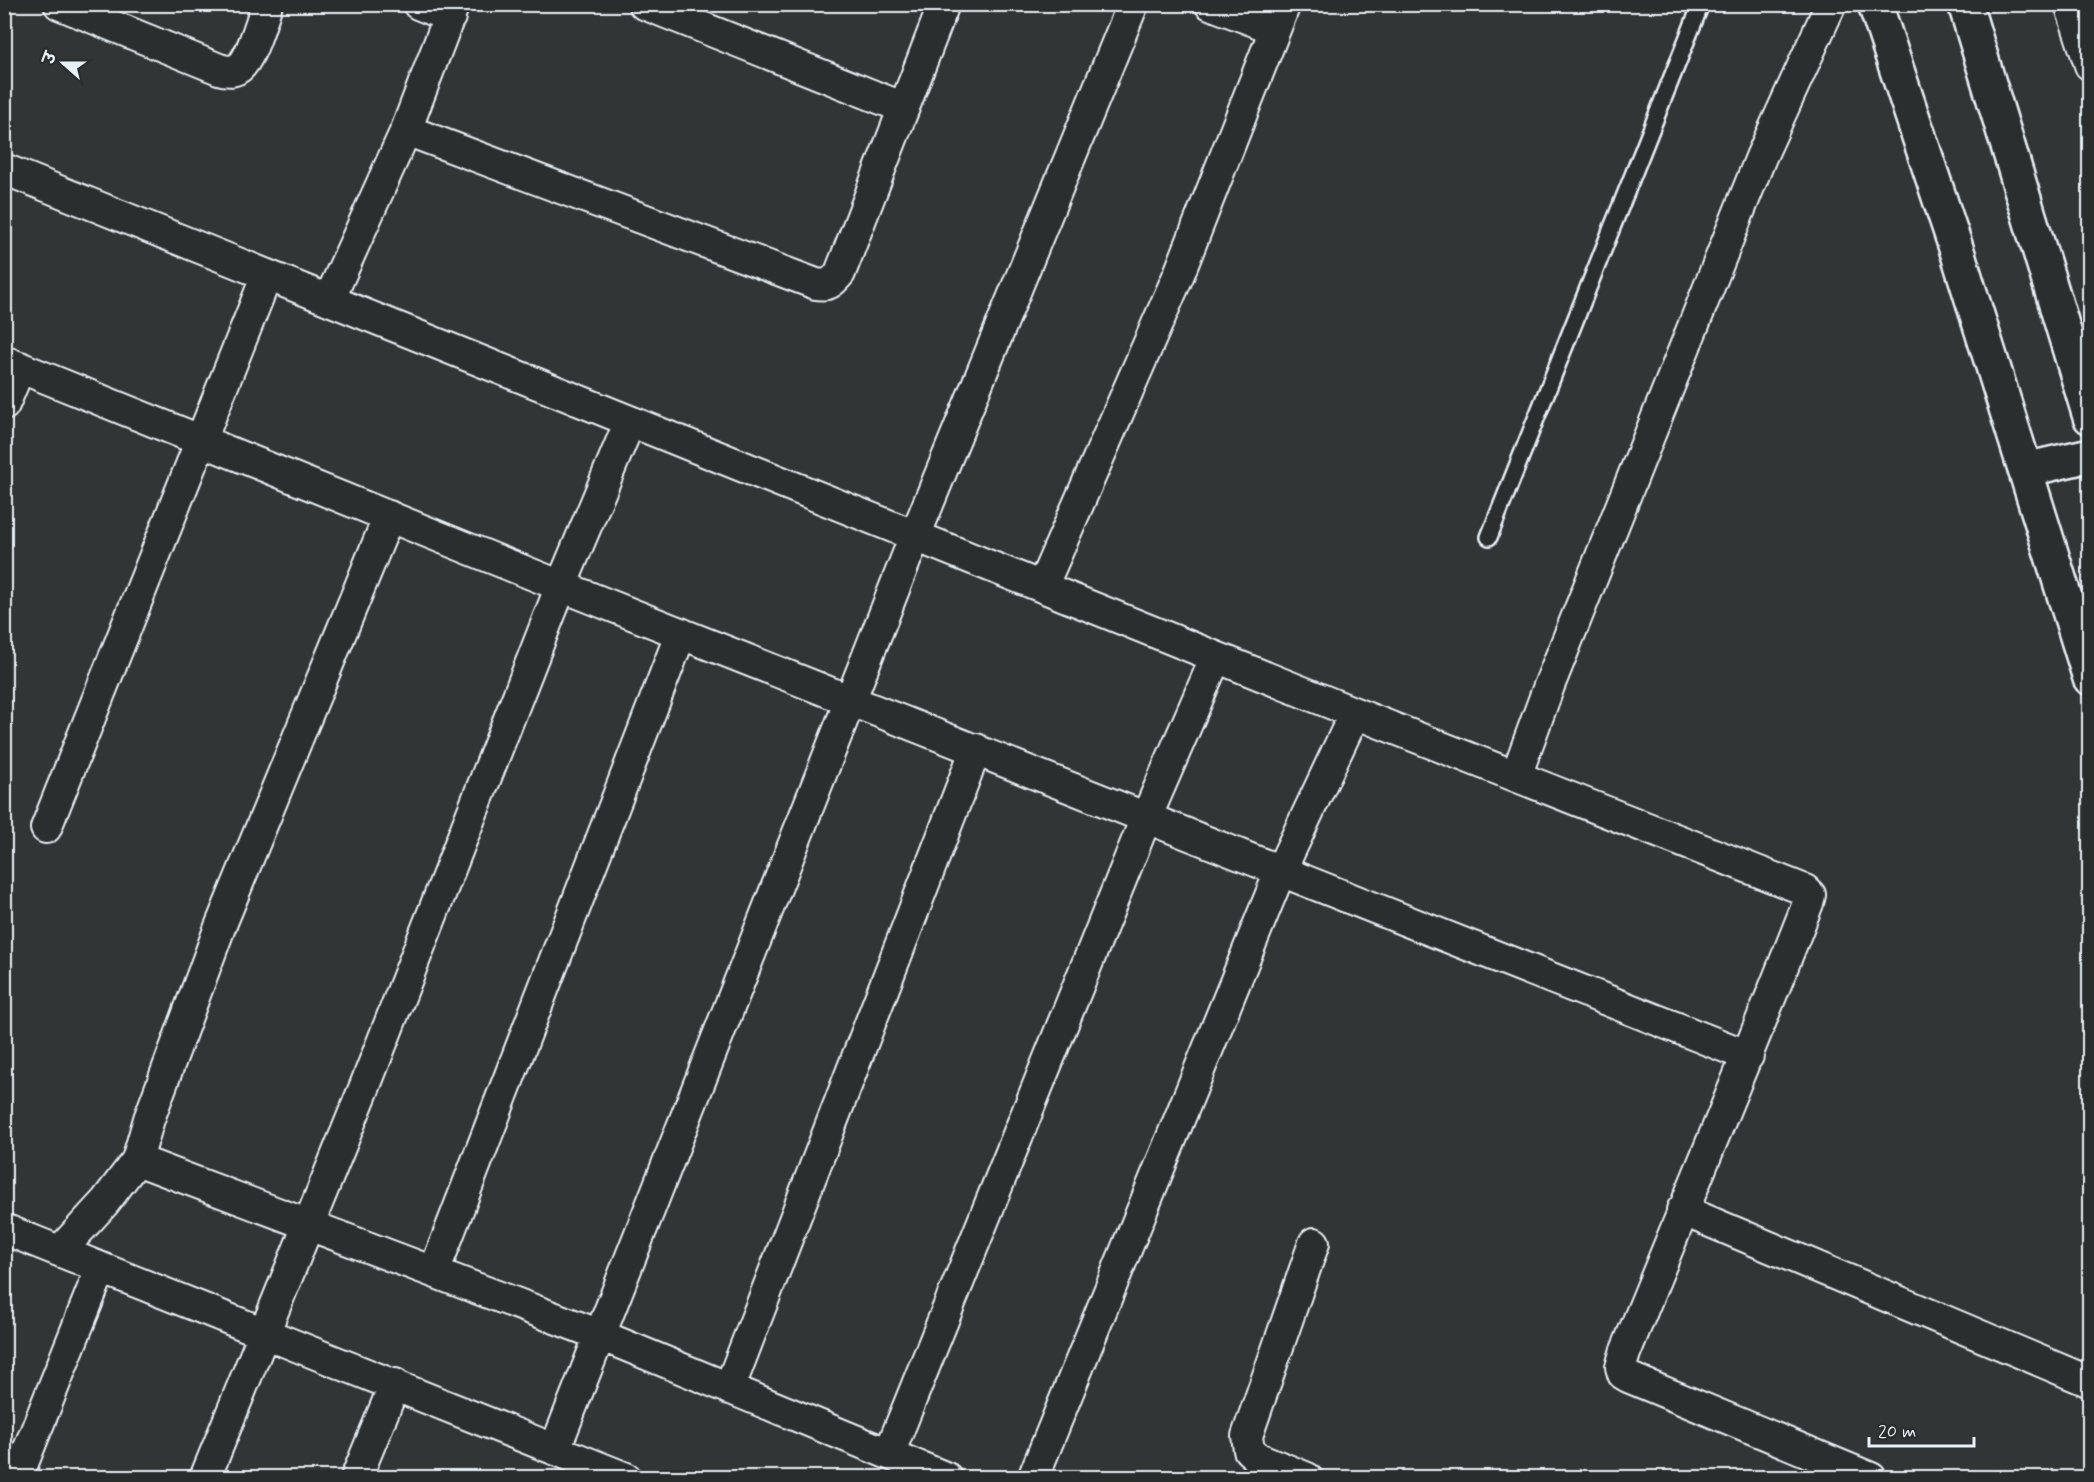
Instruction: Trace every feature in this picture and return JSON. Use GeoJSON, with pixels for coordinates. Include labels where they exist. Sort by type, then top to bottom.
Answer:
{"type":"FeatureCollection","features":[{"type":"Feature","properties":{"kind":"street"},"geometry":{"type":"LineString","coordinates":[[59,4],[230,72],[240,68],[248,57],[267,4]]}},
{"type":"Feature","properties":{"kind":"street"},"geometry":{"type":"LineString","coordinates":[[329,300],[406,130],[452,11],[418,4]]}},
{"type":"Feature","properties":{"kind":"street"},"geometry":{"type":"LineString","coordinates":[[644,4],[904,108]]}},
{"type":"Feature","properties":{"kind":"street"},"geometry":{"type":"LineString","coordinates":[[406,130],[816,284],[825,285],[832,283],[840,273],[944,4]]}},
{"type":"Feature","properties":{"kind":"street"},"geometry":{"type":"LineString","coordinates":[[555,1449],[915,536],[1133,4]]}},
{"type":"Feature","properties":{"kind":"street"},"geometry":{"type":"LineString","coordinates":[[1042,587],[1179,274],[1280,17],[1210,4]]}},
{"type":"Feature","properties":{"kind":"street"},"geometry":{"type":"LineString","coordinates":[[1516,776],[1549,686],[1761,158],[1831,4]]}},
{"type":"Feature","properties":{"kind":"street"},"geometry":{"type":"LineString","coordinates":[[1875,4],[1958,254],[2090,678]]}},
{"type":"Feature","properties":{"kind":"street"},"geometry":{"type":"LineString","coordinates":[[1965,4],[2084,380],[2090,417]]}},
{"type":"Feature","properties":{"kind":"street"},"geometry":{"type":"LineString","coordinates":[[2070,4],[2090,65]]}},
{"type":"Feature","properties":{"kind":"street"},"geometry":{"type":"LineString","coordinates":[[4,169],[1355,713],[1805,890],[1810,895],[1748,1056],[1682,1210],[1625,1353],[1622,1367],[1623,1374],[1871,1478]]}},
{"type":"Feature","properties":{"kind":"street"},"geometry":{"type":"LineString","coordinates":[[46,828],[267,275]]}},
{"type":"Feature","properties":{"kind":"street"},"geometry":{"type":"LineString","coordinates":[[4,405],[12,364],[561,586],[1748,1056]]}},
{"type":"Feature","properties":{"kind":"street"},"geometry":{"type":"LineString","coordinates":[[205,1478],[365,1086],[561,586],[630,421]]}},
{"type":"Feature","properties":{"kind":"street"},"geometry":{"type":"LineString","coordinates":[[2025,470],[2090,455]]}},
{"type":"Feature","properties":{"kind":"street"},"geometry":{"type":"LineString","coordinates":[[60,1251],[105,1202],[137,1160],[149,1119],[220,927],[389,516]]}},
{"type":"Feature","properties":{"kind":"street"},"geometry":{"type":"LineString","coordinates":[[434,1272],[681,633]]}},
{"type":"Feature","properties":{"kind":"street"},"geometry":{"type":"LineString","coordinates":[[889,1454],[1146,818],[1216,657]]}},
{"type":"Feature","properties":{"kind":"street"},"geometry":{"type":"LineString","coordinates":[[1033,1478],[1280,872],[1355,713]]}},
{"type":"Feature","properties":{"kind":"street"},"geometry":{"type":"LineString","coordinates":[[729,1389],[976,749]]}},
{"type":"Feature","properties":{"kind":"street"},"geometry":{"type":"LineString","coordinates":[[137,1160],[600,1335],[947,1478]]}},
{"type":"Feature","properties":{"kind":"street"},"geometry":{"type":"LineString","coordinates":[[1682,1210],[2090,1382]]}},
{"type":"Feature","properties":{"kind":"street"},"geometry":{"type":"LineString","coordinates":[[4,1229],[626,1478]]}},
{"type":"Feature","properties":{"kind":"street"},"geometry":{"type":"LineString","coordinates":[[1307,1478],[1258,1458],[1249,1450],[1247,1436],[1314,1243]]}},
{"type":"Feature","properties":{"kind":"street"},"geometry":{"type":"LineString","coordinates":[[17,1478],[101,1268]]}},
{"type":"Feature","properties":{"kind":"street"},"geometry":{"type":"LineString","coordinates":[[356,1478],[395,1384]]}},
{"type":"Feature","properties":{"kind":"lane"},"geometry":{"type":"LineString","coordinates":[[1489,537],[1701,4]]}}]}
